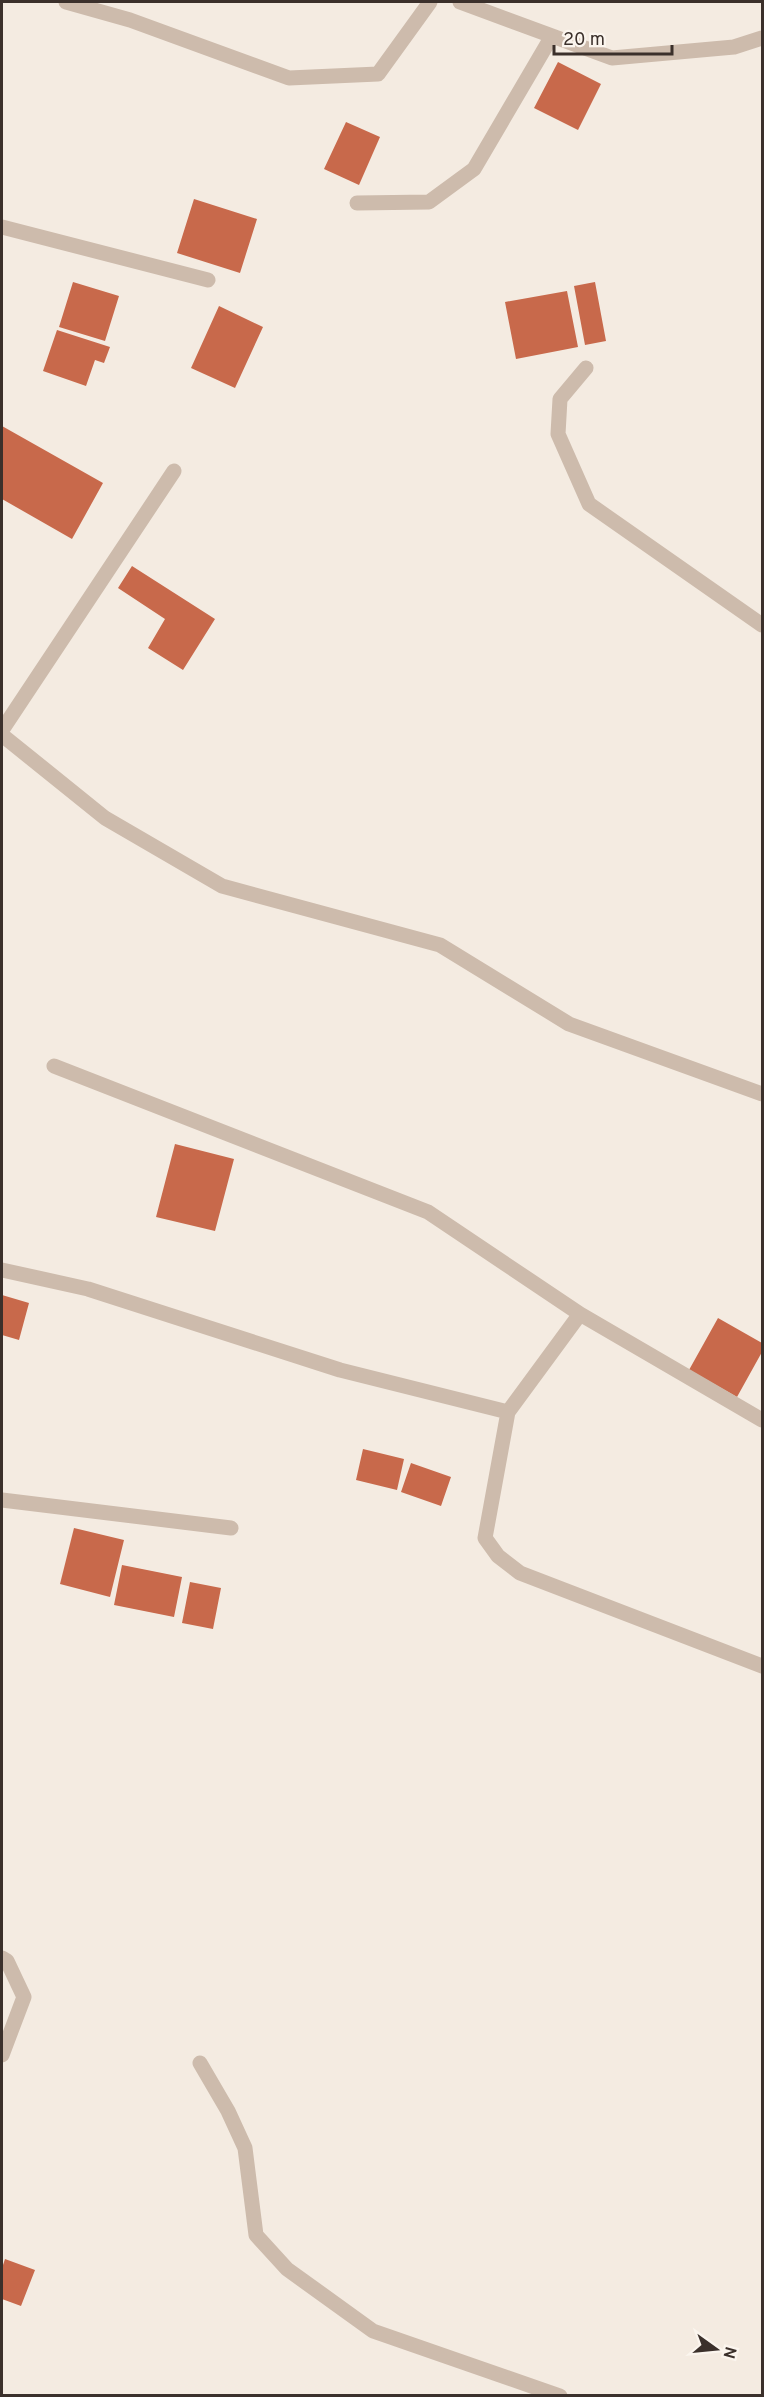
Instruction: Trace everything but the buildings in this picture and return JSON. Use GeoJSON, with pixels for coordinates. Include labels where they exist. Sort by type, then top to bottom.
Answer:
{"type":"FeatureCollection","features":[{"type":"Feature","properties":{"kind":"street"},"geometry":{"type":"LineString","coordinates":[[66,2],[130,20],[289,78],[378,74],[430,2]]}},
{"type":"Feature","properties":{"kind":"street"},"geometry":{"type":"LineString","coordinates":[[460,2],[612,57],[734,47],[762,38]]}},
{"type":"Feature","properties":{"kind":"street"},"geometry":{"type":"LineString","coordinates":[[357,203],[429,202],[474,169],[552,36]]}},
{"type":"Feature","properties":{"kind":"street"},"geometry":{"type":"LineString","coordinates":[[2,227],[208,279]]}},
{"type":"Feature","properties":{"kind":"street"},"geometry":{"type":"LineString","coordinates":[[586,368],[560,399],[558,434],[589,504],[762,625]]}},
{"type":"Feature","properties":{"kind":"street"},"geometry":{"type":"LineString","coordinates":[[2,730],[174,471]]}},
{"type":"Feature","properties":{"kind":"street"},"geometry":{"type":"LineString","coordinates":[[2,735],[105,818],[222,886],[440,945],[568,1024],[762,1094]]}},
{"type":"Feature","properties":{"kind":"street"},"geometry":{"type":"LineString","coordinates":[[54,1066],[428,1212],[580,1314],[762,1420]]}},
{"type":"Feature","properties":{"kind":"street"},"geometry":{"type":"LineString","coordinates":[[2,1270],[88,1290],[340,1370],[508,1412]]}},
{"type":"Feature","properties":{"kind":"street"},"geometry":{"type":"LineString","coordinates":[[580,1314],[508,1412],[485,1538],[498,1556],[520,1574],[762,1666]]}},
{"type":"Feature","properties":{"kind":"street"},"geometry":{"type":"LineString","coordinates":[[2,1500],[231,1528]]}},
{"type":"Feature","properties":{"kind":"street"},"geometry":{"type":"LineString","coordinates":[[2,1958],[7,1961],[24,1996],[2,2055]]}},
{"type":"Feature","properties":{"kind":"street"},"geometry":{"type":"LineString","coordinates":[[200,2063],[228,2111],[245,2148],[256,2235],[287,2269],[374,2331],[560,2396]]}}]}
